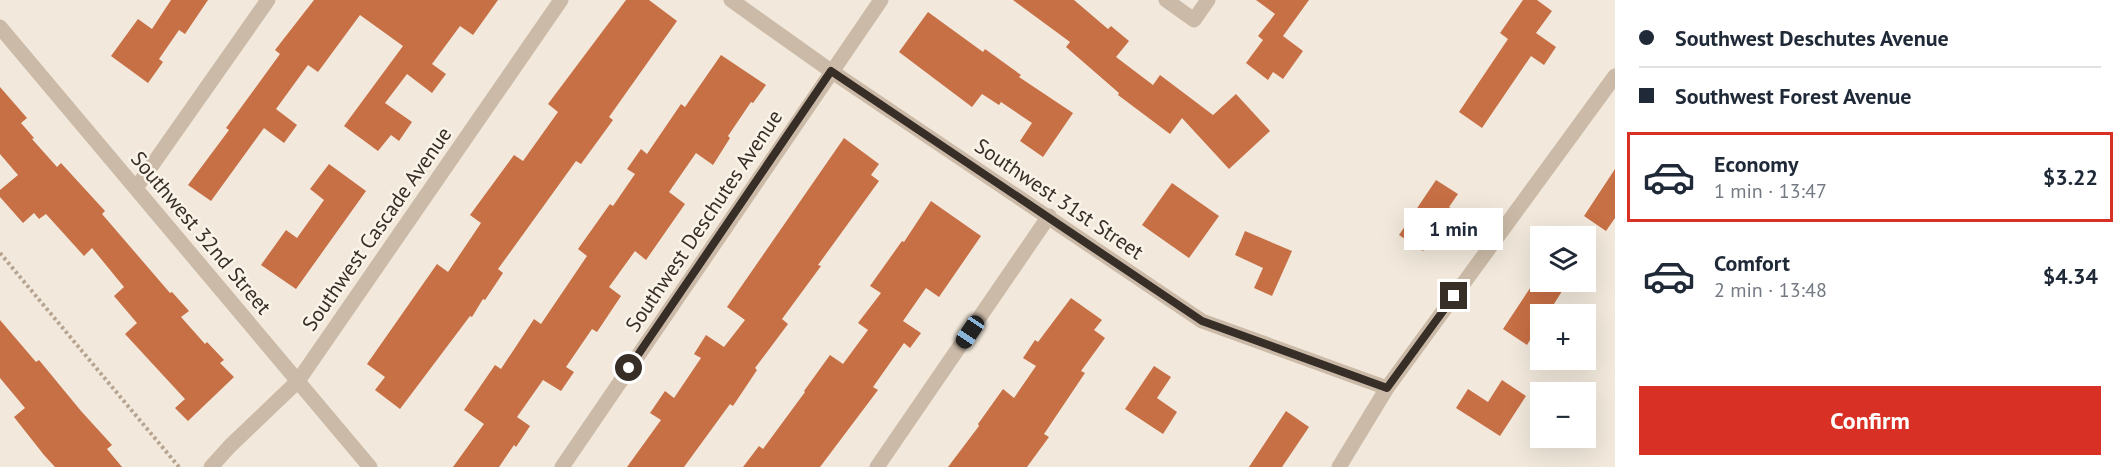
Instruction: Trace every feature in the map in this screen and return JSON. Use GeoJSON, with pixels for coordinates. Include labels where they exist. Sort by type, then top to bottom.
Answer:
{"type":"FeatureCollection","features":[{"type":"Feature","properties":{"kind":"street"},"geometry":{"type":"LineString","coordinates":[[136,188],[268,0]]}},
{"type":"Feature","properties":{"kind":"street","name":"Southwest Cascade Avenue"},"geometry":{"type":"LineString","coordinates":[[211,467],[298,381],[561,0]]}},
{"type":"Feature","properties":{"kind":"street","name":"Southwest 31st Street"},"geometry":{"type":"LineString","coordinates":[[731,0],[831,71],[1202,321],[1387,388]]}},
{"type":"Feature","properties":{"kind":"street","name":"Southwest Deschutes Avenue"},"geometry":{"type":"LineString","coordinates":[[562,467],[881,0]]}},
{"type":"Feature","properties":{"kind":"street"},"geometry":{"type":"LineString","coordinates":[[1166,0],[1194,20],[1208,0]]}},
{"type":"Feature","properties":{"kind":"street","name":"Southwest 32nd Street"},"geometry":{"type":"LineString","coordinates":[[0,27],[370,467]]}},
{"type":"Feature","properties":{"kind":"street"},"geometry":{"type":"LineString","coordinates":[[1339,467],[1387,388],[1615,76]]}},
{"type":"Feature","properties":{"kind":"street"},"geometry":{"type":"LineString","coordinates":[[877,467],[1049,216]]}},
{"type":"Feature","properties":{"kind":"path"},"geometry":{"type":"LineString","coordinates":[[0,253],[179,467]]}},
{"type":"Feature","properties":{"kind":"building"},"geometry":{"type":"Polygon","coordinates":[[[171,0],[208,0],[185,34],[179,30],[159,59],[163,62],[148,83],[111,56],[138,19],[152,29],[171,0]]]}},
{"type":"Feature","properties":{"kind":"building"},"geometry":{"type":"Polygon","coordinates":[[[314,0],[498,0],[473,35],[460,26],[432,64],[446,74],[432,93],[407,74],[385,103],[412,122],[399,141],[391,135],[378,151],[344,126],[403,46],[360,15],[318,72],[308,65],[276,109],[297,125],[284,143],[264,128],[211,201],[188,185],[229,130],[226,128],[280,54],[275,50],[314,0]]]}},
{"type":"Feature","properties":{"kind":"building"},"geometry":{"type":"Polygon","coordinates":[[[626,0],[649,0],[677,21],[609,117],[613,120],[581,164],[576,161],[498,269],[503,273],[485,300],[483,299],[472,317],[470,316],[400,409],[375,390],[385,377],[367,364],[437,264],[448,272],[481,223],[470,215],[514,155],[523,161],[558,112],[548,104],[626,0]]]}},
{"type":"Feature","properties":{"kind":"building"},"geometry":{"type":"Polygon","coordinates":[[[1013,0],[1074,0],[1108,29],[1111,26],[1129,41],[1116,57],[1153,85],[1160,75],[1213,115],[1236,94],[1270,131],[1229,169],[1182,118],[1170,134],[1118,95],[1119,93],[1066,47],[1070,42],[1013,0]]]}},
{"type":"Feature","properties":{"kind":"building"},"geometry":{"type":"Polygon","coordinates":[[[1256,0],[1309,0],[1283,36],[1303,51],[1283,79],[1273,72],[1268,80],[1246,63],[1263,40],[1258,36],[1275,14],[1256,0]]]}},
{"type":"Feature","properties":{"kind":"building"},"geometry":{"type":"Polygon","coordinates":[[[1523,0],[1537,0],[1552,11],[1536,33],[1556,47],[1544,65],[1531,56],[1482,128],[1459,112],[1508,39],[1500,33],[1523,0]]]}},
{"type":"Feature","properties":{"kind":"building"},"geometry":{"type":"Polygon","coordinates":[[[928,12],[983,52],[985,49],[1021,75],[1019,77],[1073,113],[1043,157],[1020,141],[1032,123],[1001,102],[999,105],[982,94],[972,107],[899,52],[928,12]]]}},
{"type":"Feature","properties":{"kind":"building"},"geometry":{"type":"Polygon","coordinates":[[[721,55],[766,85],[753,103],[751,102],[728,136],[730,138],[713,165],[696,153],[669,192],[685,204],[646,260],[635,251],[609,287],[621,296],[597,332],[592,329],[566,367],[574,372],[561,391],[543,380],[517,417],[530,426],[516,447],[514,445],[499,467],[453,467],[484,424],[464,410],[495,365],[501,369],[534,319],[541,324],[587,256],[578,249],[610,204],[613,206],[635,174],[627,169],[641,149],[647,154],[681,104],[685,107],[721,55]]]}},
{"type":"Feature","properties":{"kind":"building"},"geometry":{"type":"Polygon","coordinates":[[[0,87],[27,118],[21,123],[34,138],[32,139],[57,167],[61,163],[105,211],[102,214],[170,293],[172,292],[189,311],[181,317],[205,344],[207,342],[224,360],[220,363],[234,377],[188,421],[175,408],[185,399],[125,334],[137,323],[114,296],[124,287],[92,248],[84,256],[46,214],[39,219],[34,213],[23,223],[0,197],[0,190],[18,175],[0,154],[0,87]]]}},
{"type":"Feature","properties":{"kind":"building"},"geometry":{"type":"Polygon","coordinates":[[[844,138],[879,164],[871,175],[879,181],[782,319],[788,324],[755,368],[757,370],[733,406],[730,404],[684,467],[627,467],[661,420],[650,413],[665,391],[674,398],[701,358],[694,354],[706,335],[724,347],[745,320],[727,307],[844,138]]]}},
{"type":"Feature","properties":{"kind":"building"},"geometry":{"type":"Polygon","coordinates":[[[329,164],[366,191],[296,289],[261,265],[286,230],[297,238],[324,200],[310,189],[329,164]]]}},
{"type":"Feature","properties":{"kind":"building"},"geometry":{"type":"Polygon","coordinates":[[[1615,169],[1615,218],[1606,231],[1584,216],[1615,169]]]}},
{"type":"Feature","properties":{"kind":"building"},"geometry":{"type":"Polygon","coordinates":[[[1436,180],[1458,194],[1449,207],[1459,214],[1445,234],[1437,229],[1423,251],[1399,235],[1436,180]]]}},
{"type":"Feature","properties":{"kind":"building"},"geometry":{"type":"Polygon","coordinates":[[[1172,183],[1219,216],[1189,258],[1142,225],[1172,183]]]}},
{"type":"Feature","properties":{"kind":"building"},"geometry":{"type":"Polygon","coordinates":[[[931,201],[981,236],[939,297],[926,288],[903,321],[921,333],[910,348],[904,343],[873,387],[878,390],[820,467],[743,467],[759,446],[763,449],[830,355],[843,364],[868,330],[858,323],[881,293],[870,286],[902,241],[904,242],[931,201]]]}},
{"type":"Feature","properties":{"kind":"building"},"geometry":{"type":"Polygon","coordinates":[[[1245,231],[1292,251],[1272,296],[1254,288],[1263,268],[1235,255],[1245,231]]]}},
{"type":"Feature","properties":{"kind":"building"},"geometry":{"type":"Polygon","coordinates":[[[1530,288],[1530,292],[1561,292],[1554,304],[1530,304],[1530,340],[1527,345],[1503,329],[1530,288]]]}},
{"type":"Feature","properties":{"kind":"building"},"geometry":{"type":"Polygon","coordinates":[[[1071,298],[1102,320],[1094,330],[1105,338],[1081,371],[1085,373],[1044,434],[1049,437],[1027,467],[948,467],[1003,389],[1014,398],[1036,366],[1023,358],[1035,340],[1038,342],[1071,298]]]}},
{"type":"Feature","properties":{"kind":"building"},"geometry":{"type":"Polygon","coordinates":[[[0,320],[36,362],[39,360],[112,445],[107,449],[122,467],[55,467],[44,455],[14,417],[25,408],[0,378],[0,320]]]}},
{"type":"Feature","properties":{"kind":"building"},"geometry":{"type":"Polygon","coordinates":[[[1154,366],[1171,377],[1157,398],[1177,412],[1163,434],[1125,409],[1154,366]]]}},
{"type":"Feature","properties":{"kind":"building"},"geometry":{"type":"Polygon","coordinates":[[[1502,380],[1526,396],[1500,436],[1456,408],[1468,389],[1488,402],[1502,380]]]}},
{"type":"Feature","properties":{"kind":"building"},"geometry":{"type":"Polygon","coordinates":[[[1286,411],[1309,427],[1282,467],[1249,467],[1286,411]]]}},
{"type":"Feature","properties":{"kind":"route"},"geometry":{"type":"LineString","coordinates":[[629,368],[831,71],[1202,321],[1387,388],[1454,296]]}}]}
